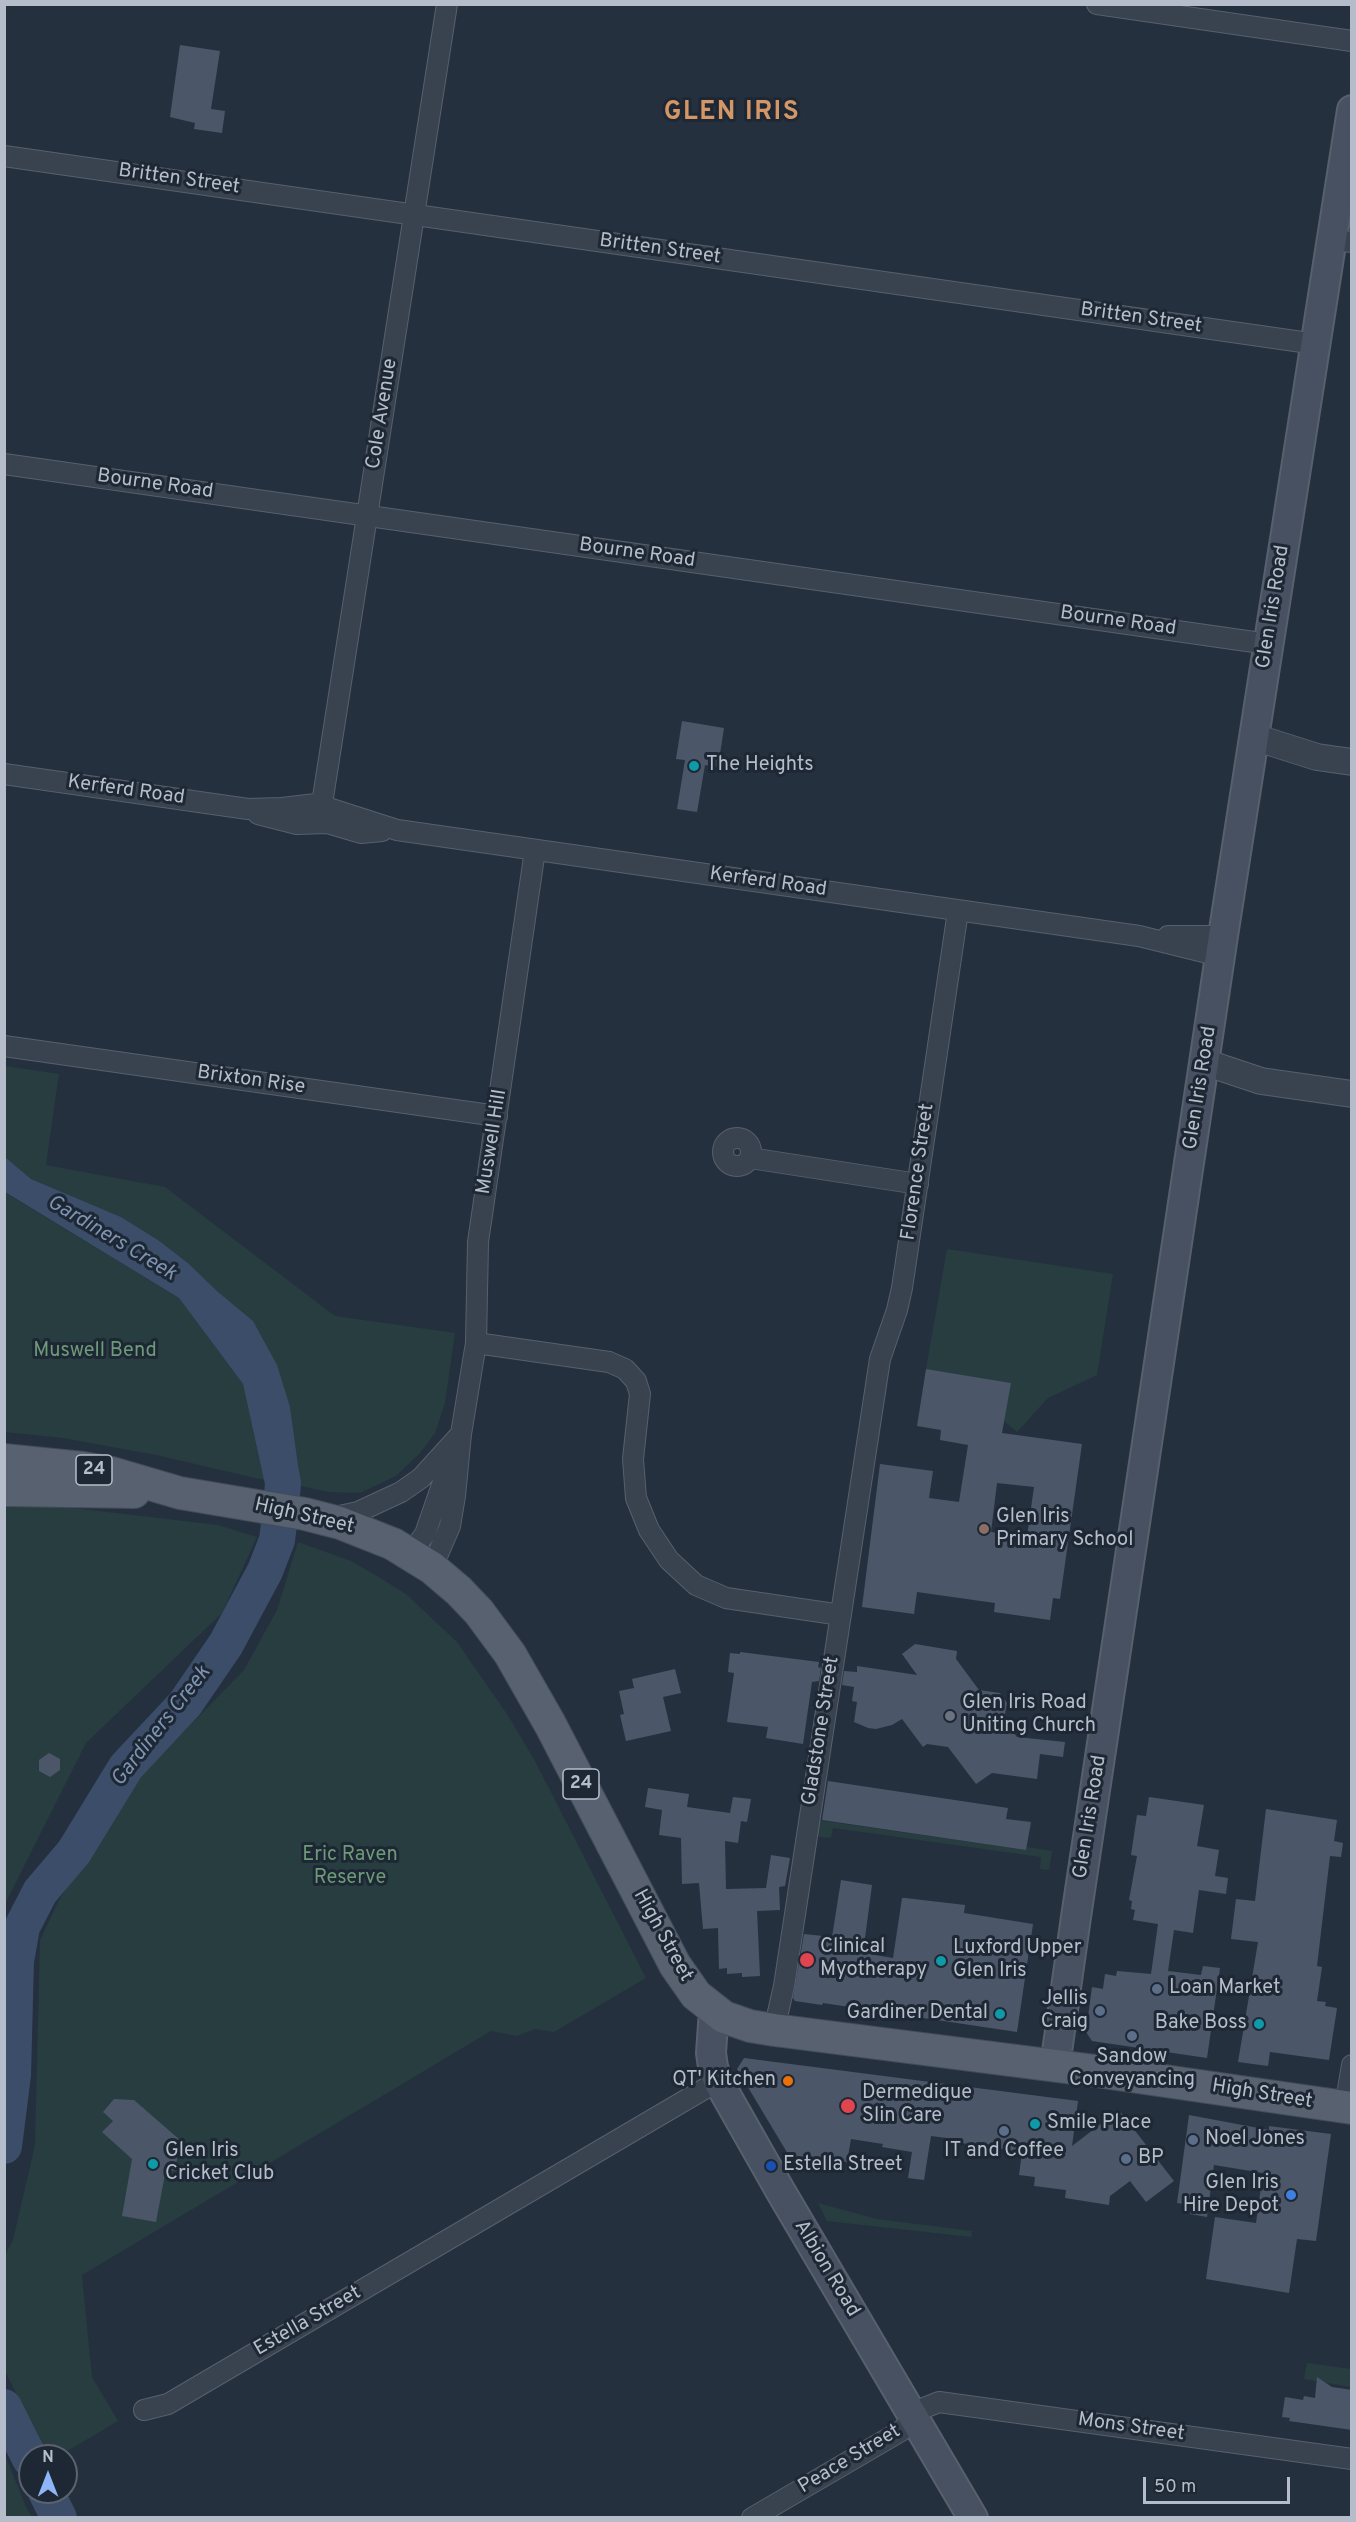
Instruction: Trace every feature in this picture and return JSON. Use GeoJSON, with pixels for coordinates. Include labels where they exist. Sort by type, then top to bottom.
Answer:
{"type":"FeatureCollection","features":[{"type":"Feature","properties":{"kind":"main road","name":"Glen Iris Road"},"geometry":{"type":"LineString","coordinates":[[1055,2066],[1268,644],[1316,344],[1342,241],[1352,110]]}},
{"type":"Feature","properties":{"kind":"main road","name":"High Street"},"geometry":{"type":"LineString","coordinates":[[4,1460],[93,1470],[180,1493],[313,1516],[367,1532],[421,1561],[459,1591],[479,1612],[510,1654],[555,1734],[685,1982],[714,2010],[736,2022],[774,2030],[1348,2107]]}},
{"type":"Feature","properties":{"kind":"main road","name":"High Street"},"geometry":{"type":"LineString","coordinates":[[4,1490],[180,1493]]}},
{"type":"Feature","properties":{"kind":"main road","name":"Albion Road"},"geometry":{"type":"LineString","coordinates":[[714,2010],[711,2053],[718,2081],[973,2517]]}},
{"type":"Feature","properties":{"kind":"street","name":"Cole Avenue"},"geometry":{"type":"LineString","coordinates":[[320,814],[447,4]]}},
{"type":"Feature","properties":{"kind":"street"},"geometry":{"type":"LineString","coordinates":[[1097,4],[1352,41]]}},
{"type":"Feature","properties":{"kind":"street","name":"Britten Street"},"geometry":{"type":"LineString","coordinates":[[4,156],[1316,344]]}},
{"type":"Feature","properties":{"kind":"street","name":"Bourne Road"},"geometry":{"type":"LineString","coordinates":[[4,464],[1268,644]]}},
{"type":"Feature","properties":{"kind":"street"},"geometry":{"type":"LineString","coordinates":[[1252,748],[1352,762]]}},
{"type":"Feature","properties":{"kind":"street","name":"Kerferd Road"},"geometry":{"type":"LineString","coordinates":[[4,774],[248,809],[280,821],[297,824],[320,814],[397,830],[958,911],[1222,946]]}},
{"type":"Feature","properties":{"kind":"street","name":"Muswell Hill"},"geometry":{"type":"LineString","coordinates":[[421,1561],[450,1526],[461,1434],[476,1342],[478,1242],[535,850]]}},
{"type":"Feature","properties":{"kind":"street","name":"Florence Street"},"geometry":{"type":"LineString","coordinates":[[869,1431],[880,1359],[902,1288],[958,911]]}},
{"type":"Feature","properties":{"kind":"street","name":"Brixton Rise"},"geometry":{"type":"LineString","coordinates":[[4,1046],[497,1116]]}},
{"type":"Feature","properties":{"kind":"street"},"geometry":{"type":"LineString","coordinates":[[1203,1072],[1352,1094]]}},
{"type":"Feature","properties":{"kind":"street"},"geometry":{"type":"LineString","coordinates":[[750,1158],[918,1184]]}},
{"type":"Feature","properties":{"kind":"street"},"geometry":{"type":"LineString","coordinates":[[476,1342],[609,1362],[625,1369],[636,1381],[640,1394],[633,1459],[636,1498],[649,1530],[669,1560],[696,1585],[726,1598],[840,1615]]}},
{"type":"Feature","properties":{"kind":"street","name":"Gladstone Street"},"geometry":{"type":"LineString","coordinates":[[774,2030],[802,1869],[869,1431]]}},
{"type":"Feature","properties":{"kind":"street"},"geometry":{"type":"LineString","coordinates":[[313,1516],[358,1512],[401,1492],[421,1478],[461,1434]]}},
{"type":"Feature","properties":{"kind":"street","name":"Muswell Hill"},"geometry":{"type":"LineString","coordinates":[[421,1561],[425,1534],[461,1434]]}},
{"type":"Feature","properties":{"kind":"street"},"geometry":{"type":"LineString","coordinates":[[1348,2107],[1352,2065]]}},
{"type":"Feature","properties":{"kind":"street","name":"Estella Street"},"geometry":{"type":"LineString","coordinates":[[144,2410],[168,2404],[718,2081]]}},
{"type":"Feature","properties":{"kind":"street","name":"Mons Street"},"geometry":{"type":"LineString","coordinates":[[914,2418],[924,2408],[939,2403],[949,2403],[1352,2459]]}},
{"type":"Feature","properties":{"kind":"street","name":"Peace Street"},"geometry":{"type":"LineString","coordinates":[[752,2517],[901,2431],[914,2418]]}},
{"type":"Feature","properties":{"kind":"green space"},"geometry":{"type":"Polygon","coordinates":[[[5,1066],[59,1074],[46,1165],[165,1187],[335,1316],[455,1333],[445,1403],[435,1433],[420,1453],[396,1476],[360,1493],[328,1492],[301,1486],[290,1407],[218,1292],[188,1263],[158,1240],[121,1217],[31,1179],[5,1157],[5,1066]]]}},
{"type":"Feature","properties":{"kind":"green space","name":"Muswell Bend"},"geometry":{"type":"Polygon","coordinates":[[[4,1192],[179,1298],[243,1384],[264,1480],[156,1455],[63,1438],[5,1432],[4,1192]]]}},
{"type":"Feature","properties":{"kind":"green space"},"geometry":{"type":"Polygon","coordinates":[[[947,1249],[1113,1274],[1097,1375],[1048,1398],[1017,1432],[1004,1421],[1010,1383],[926,1369],[947,1249]]]}},
{"type":"Feature","properties":{"kind":"green space"},"geometry":{"type":"Polygon","coordinates":[[[14,1501],[218,1525],[257,1537],[222,1613],[86,1743],[5,1904],[5,1502],[14,1501]]]}},
{"type":"Feature","properties":{"kind":"green space","name":"Eric Raven Reserve"},"geometry":{"type":"Polygon","coordinates":[[[298,1542],[351,1561],[406,1594],[457,1642],[509,1717],[536,1763],[646,1978],[554,2032],[535,2029],[517,2036],[491,2031],[82,2275],[92,2377],[118,2421],[78,2445],[42,2444],[5,2371],[4,2257],[13,2240],[35,2145],[40,1940],[59,1900],[137,1780],[244,1670],[277,1610],[298,1542]]]}},
{"type":"Feature","properties":{"kind":"green space"},"geometry":{"type":"Polygon","coordinates":[[[817,1820],[1026,1850],[1027,1847],[1052,1851],[1049,1870],[1040,1869],[1041,1857],[833,1828],[831,1838],[815,1836],[817,1820]]]}},
{"type":"Feature","properties":{"kind":"green space"},"geometry":{"type":"Polygon","coordinates":[[[818,2203],[877,2219],[972,2231],[971,2237],[827,2221],[818,2203]]]}},
{"type":"Feature","properties":{"kind":"green space"},"geometry":{"type":"Polygon","coordinates":[[[1307,2363],[1351,2369],[1351,2387],[1304,2379],[1307,2363]]]}},
{"type":"Feature","properties":{"kind":"green space"},"geometry":{"type":"Polygon","coordinates":[[[5,2455],[18,2487],[18,2504],[25,2504],[32,2517],[5,2517],[5,2455]]]}},
{"type":"Feature","properties":{"kind":"water"},"geometry":{"type":"Polygon","coordinates":[[[5,1157],[31,1179],[121,1217],[158,1240],[188,1263],[253,1321],[277,1365],[290,1407],[301,1486],[264,1480],[243,1384],[179,1298],[5,1192],[5,1157]]]}},
{"type":"Feature","properties":{"kind":"building"},"geometry":{"type":"Polygon","coordinates":[[[180,45],[220,51],[211,109],[225,111],[222,133],[194,129],[195,123],[170,117],[180,45]]]}},
{"type":"Feature","properties":{"kind":"building","name":"The Heights"},"geometry":{"type":"Polygon","coordinates":[[[682,721],[724,728],[718,767],[705,765],[697,812],[677,809],[685,760],[676,759],[682,721]]]}},
{"type":"Feature","properties":{"kind":"building"},"geometry":{"type":"Polygon","coordinates":[[[926,1369],[1011,1383],[1002,1433],[1082,1444],[1060,1599],[1053,1598],[1050,1620],[994,1612],[995,1603],[917,1592],[914,1614],[862,1607],[880,1464],[933,1471],[929,1498],[959,1502],[968,1445],[940,1440],[941,1430],[917,1426],[926,1369]],[[997,1483],[991,1532],[1027,1537],[1034,1487],[997,1483]]]}},
{"type":"Feature","properties":{"kind":"building","name":"Glen Iris Road Uniting Church"},"geometry":{"type":"Polygon","coordinates":[[[915,1644],[957,1651],[956,1659],[979,1690],[1000,1693],[1007,1703],[1004,1720],[1017,1737],[1065,1742],[1063,1757],[1040,1754],[1037,1779],[992,1773],[976,1784],[948,1747],[927,1744],[923,1747],[902,1719],[892,1725],[876,1729],[854,1722],[857,1702],[852,1701],[854,1687],[842,1685],[844,1671],[857,1672],[857,1666],[917,1675],[902,1654],[915,1644]]]}},
{"type":"Feature","properties":{"kind":"building"},"geometry":{"type":"Polygon","coordinates":[[[740,1652],[819,1662],[818,1667],[821,1668],[819,1681],[812,1682],[803,1744],[766,1738],[768,1727],[727,1722],[734,1673],[728,1672],[730,1653],[740,1654],[740,1652]]]}},
{"type":"Feature","properties":{"kind":"building"},"geometry":{"type":"Polygon","coordinates":[[[675,1669],[681,1693],[663,1697],[671,1731],[626,1741],[620,1715],[624,1714],[619,1691],[634,1688],[632,1679],[675,1669]]]}},
{"type":"Feature","properties":{"kind":"building"},"geometry":{"type":"Polygon","coordinates":[[[49,1753],[60,1759],[60,1770],[50,1777],[39,1771],[39,1760],[49,1753]]]}},
{"type":"Feature","properties":{"kind":"building"},"geometry":{"type":"Polygon","coordinates":[[[828,1781],[1008,1808],[1006,1819],[1031,1822],[1026,1850],[822,1820],[828,1781]]]}},
{"type":"Feature","properties":{"kind":"building"},"geometry":{"type":"Polygon","coordinates":[[[648,1788],[689,1794],[687,1807],[730,1813],[733,1797],[751,1799],[747,1822],[741,1821],[738,1843],[725,1841],[726,1889],[766,1888],[771,1855],[790,1858],[785,1886],[779,1887],[780,1910],[757,1911],[760,1976],[742,1977],[742,1973],[727,1974],[727,1968],[719,1969],[718,1928],[703,1929],[699,1883],[682,1884],[681,1838],[659,1835],[662,1810],[645,1807],[648,1788]]]}},
{"type":"Feature","properties":{"kind":"building"},"geometry":{"type":"Polygon","coordinates":[[[1149,1797],[1204,1805],[1197,1846],[1219,1850],[1215,1876],[1228,1878],[1226,1894],[1199,1890],[1193,1933],[1174,1930],[1168,1971],[1201,1975],[1203,1966],[1220,1968],[1207,2058],[1092,2041],[1086,2032],[1092,1987],[1103,1989],[1105,1974],[1116,1976],[1117,1971],[1151,1974],[1158,1924],[1133,1920],[1135,1910],[1131,1909],[1132,1901],[1129,1900],[1137,1856],[1131,1855],[1137,1815],[1146,1816],[1149,1797]]]}},
{"type":"Feature","properties":{"kind":"building"},"geometry":{"type":"Polygon","coordinates":[[[1266,1809],[1337,1820],[1334,1841],[1343,1843],[1341,1857],[1330,1856],[1317,1966],[1322,1967],[1317,2001],[1326,2002],[1325,2006],[1337,2008],[1329,2060],[1270,2052],[1268,2066],[1238,2062],[1258,1942],[1231,1939],[1236,1899],[1255,1901],[1266,1809]]]}},
{"type":"Feature","properties":{"kind":"building"},"geometry":{"type":"Polygon","coordinates":[[[841,1880],[872,1885],[863,1953],[893,1958],[902,1898],[965,1905],[964,1913],[1033,1924],[1017,2032],[823,2003],[822,2005],[795,2001],[793,1998],[804,1934],[832,1937],[841,1880]]]}},
{"type":"Feature","properties":{"kind":"building"},"geometry":{"type":"Polygon","coordinates":[[[744,2058],[1078,2101],[1072,2146],[1119,2110],[1174,2181],[1146,2202],[1130,2181],[1110,2196],[1109,2205],[1065,2198],[1066,2190],[1034,2186],[1035,2177],[1019,2175],[1022,2152],[931,2136],[924,2180],[908,2178],[912,2152],[851,2139],[847,2162],[832,2160],[831,2168],[794,2164],[737,2069],[744,2058]]]}},
{"type":"Feature","properties":{"kind":"building","name":"Glen Iris Cricket Club"},"geometry":{"type":"Polygon","coordinates":[[[114,2099],[134,2100],[180,2140],[175,2171],[166,2169],[156,2222],[122,2216],[132,2159],[102,2132],[113,2121],[103,2112],[114,2099]]]}},
{"type":"Feature","properties":{"kind":"building","name":"Glen Iris Hire Depot"},"geometry":{"type":"Polygon","coordinates":[[[1189,2115],[1269,2130],[1269,2126],[1331,2134],[1316,2241],[1297,2239],[1289,2293],[1206,2279],[1215,2217],[1256,2223],[1263,2173],[1214,2165],[1207,2217],[1190,2214],[1191,2205],[1177,2203],[1189,2115]]]}},
{"type":"Feature","properties":{"kind":"building"},"geometry":{"type":"Polygon","coordinates":[[[1317,2377],[1332,2387],[1352,2390],[1352,2430],[1289,2421],[1290,2418],[1282,2417],[1285,2397],[1303,2400],[1304,2396],[1315,2398],[1317,2377]]]}},
{"type":"Feature","properties":{"kind":"waterway","name":"Gardiners Creek"},"geometry":{"type":"LineString","coordinates":[[4,2146],[13,2075],[16,1961],[22,1927],[40,1892],[74,1852],[126,1767],[185,1704],[226,1644],[265,1571],[277,1540],[283,1483],[273,1434]]}},
{"type":"Feature","properties":{"kind":"waterway","name":"Gardiners Creek"},"geometry":{"type":"LineString","coordinates":[[4,2407],[22,2444]]}},
{"type":"Feature","properties":{"kind":"waterway","name":"Gardiners Creek"},"geometry":{"type":"LineString","coordinates":[[52,2504],[59,2518]]}},
{"type":"Feature","properties":{"kind":"place","name":"The Heights"},"geometry":{"type":"Point","coordinates":[694,766]}},
{"type":"Feature","properties":{"kind":"place","name":"Glen Iris Primary School"},"geometry":{"type":"Point","coordinates":[984,1529]}},
{"type":"Feature","properties":{"kind":"place","name":"Glen Iris Road Uniting Church"},"geometry":{"type":"Point","coordinates":[950,1716]}},
{"type":"Feature","properties":{"kind":"place","name":"Clinical Myotherapy"},"geometry":{"type":"Point","coordinates":[807,1960]}},
{"type":"Feature","properties":{"kind":"place","name":"Luxford Upper Glen Iris"},"geometry":{"type":"Point","coordinates":[941,1961]}},
{"type":"Feature","properties":{"kind":"place","name":"Loan Market"},"geometry":{"type":"Point","coordinates":[1157,1989]}},
{"type":"Feature","properties":{"kind":"place","name":"Jellis Craig"},"geometry":{"type":"Point","coordinates":[1100,2011]}},
{"type":"Feature","properties":{"kind":"place","name":"Gardiner Dental"},"geometry":{"type":"Point","coordinates":[1000,2014]}},
{"type":"Feature","properties":{"kind":"place","name":"Bake Boss"},"geometry":{"type":"Point","coordinates":[1259,2024]}},
{"type":"Feature","properties":{"kind":"place","name":"Sandow Conveyancing"},"geometry":{"type":"Point","coordinates":[1132,2036]}},
{"type":"Feature","properties":{"kind":"place","name":"QT' Kitchen"},"geometry":{"type":"Point","coordinates":[788,2081]}},
{"type":"Feature","properties":{"kind":"place","name":"Dermedique Slin Care"},"geometry":{"type":"Point","coordinates":[848,2106]}},
{"type":"Feature","properties":{"kind":"place","name":"Smile Place"},"geometry":{"type":"Point","coordinates":[1035,2124]}},
{"type":"Feature","properties":{"kind":"place","name":"IT and Coffee"},"geometry":{"type":"Point","coordinates":[1004,2131]}},
{"type":"Feature","properties":{"kind":"place","name":"Noel Jones"},"geometry":{"type":"Point","coordinates":[1193,2140]}},
{"type":"Feature","properties":{"kind":"place","name":"BP"},"geometry":{"type":"Point","coordinates":[1126,2159]}},
{"type":"Feature","properties":{"kind":"place","name":"Glen Iris Cricket Club"},"geometry":{"type":"Point","coordinates":[153,2164]}},
{"type":"Feature","properties":{"kind":"place","name":"Estella Street"},"geometry":{"type":"Point","coordinates":[771,2166]}},
{"type":"Feature","properties":{"kind":"place","name":"Glen Iris Hire Depot"},"geometry":{"type":"Point","coordinates":[1291,2195]}},
{"type":"Feature","properties":{"kind":"district","name":"GLEN IRIS"},"geometry":{"type":"Point","coordinates":[732,114]}}]}
